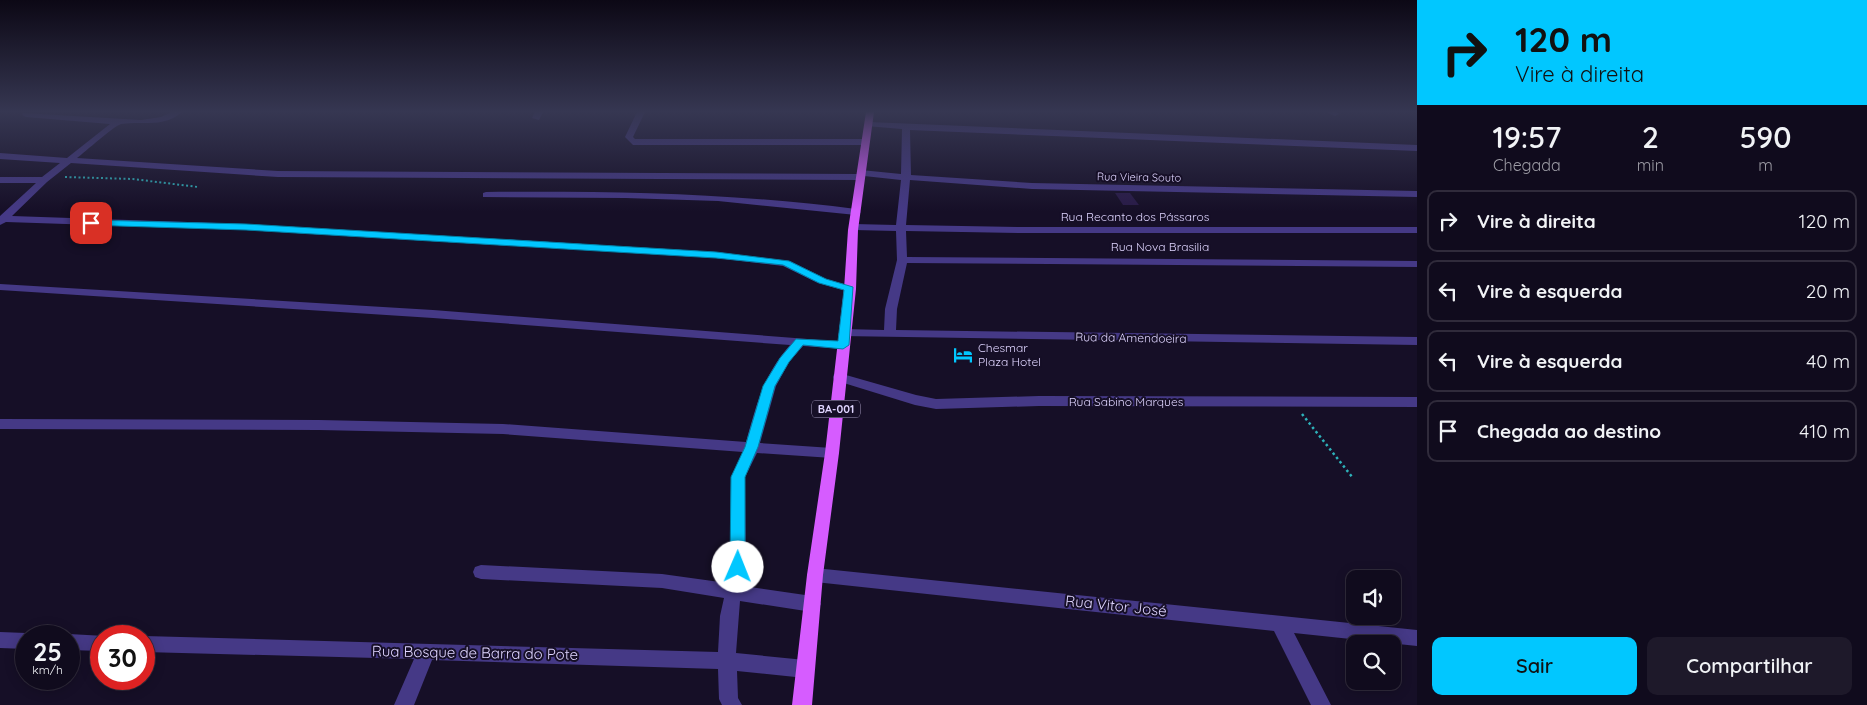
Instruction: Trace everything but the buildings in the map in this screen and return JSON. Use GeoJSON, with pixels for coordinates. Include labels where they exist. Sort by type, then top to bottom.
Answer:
{"type":"FeatureCollection","features":[{"type":"Feature","properties":{"kind":"main road","name":"BA-001"},"geometry":{"type":"LineString","coordinates":[[802,705],[815,575],[832,454],[850,289],[854,227],[866,145]]}},
{"type":"Feature","properties":{"kind":"street"},"geometry":{"type":"LineString","coordinates":[[1,220],[69,159],[91,145]]}},
{"type":"Feature","properties":{"kind":"street"},"geometry":{"type":"LineString","coordinates":[[890,334],[892,309],[902,260],[901,228],[906,178],[906,145]]}},
{"type":"Feature","properties":{"kind":"street"},"geometry":{"type":"LineString","coordinates":[[1342,145],[1417,148]]}},
{"type":"Feature","properties":{"kind":"street","name":"Rua Vieira Souto"},"geometry":{"type":"LineString","coordinates":[[0,156],[293,175],[861,175],[1048,186],[1417,194]]}},
{"type":"Feature","properties":{"kind":"street"},"geometry":{"type":"LineString","coordinates":[[0,180],[44,180]]}},
{"type":"Feature","properties":{"kind":"street"},"geometry":{"type":"LineString","coordinates":[[486,195],[722,198],[790,203],[856,212]]}},
{"type":"Feature","properties":{"kind":"street"},"geometry":{"type":"LineString","coordinates":[[1,220],[246,227],[716,255],[786,263],[822,281],[850,289]]}},
{"type":"Feature","properties":{"kind":"street","name":"Rua Recanto dos Pássaros"},"geometry":{"type":"LineString","coordinates":[[854,227],[1417,230]]}},
{"type":"Feature","properties":{"kind":"street","name":"Rua Nova Brasilia"},"geometry":{"type":"LineString","coordinates":[[902,260],[1417,264]]}},
{"type":"Feature","properties":{"kind":"street","name":"Rua da Amendoeira"},"geometry":{"type":"LineString","coordinates":[[0,287],[442,315],[800,341],[890,334],[1417,341]]}},
{"type":"Feature","properties":{"kind":"street"},"geometry":{"type":"LineString","coordinates":[[732,705],[729,699],[729,616],[734,593],[738,552],[738,477],[752,447],[769,386],[784,360],[800,341]]}},
{"type":"Feature","properties":{"kind":"street","name":"Rua Sabino Marques"},"geometry":{"type":"LineString","coordinates":[[839,377],[915,400],[936,404],[1039,401],[1417,402]]}},
{"type":"Feature","properties":{"kind":"street"},"geometry":{"type":"LineString","coordinates":[[0,424],[319,425],[503,429],[832,454]]}},
{"type":"Feature","properties":{"kind":"street"},"geometry":{"type":"LineString","coordinates":[[481,572],[662,582],[812,604]]}},
{"type":"Feature","properties":{"kind":"street","name":"Rua Vitor José"},"geometry":{"type":"LineString","coordinates":[[815,575],[1417,638]]}},
{"type":"Feature","properties":{"kind":"street"},"geometry":{"type":"LineString","coordinates":[[1279,623],[1321,705]]}},
{"type":"Feature","properties":{"kind":"street"},"geometry":{"type":"LineString","coordinates":[[0,640],[15,641]]}},
{"type":"Feature","properties":{"kind":"street","name":"Rua Bosque de Barra do Pote"},"geometry":{"type":"LineString","coordinates":[[155,644],[578,655],[728,661],[806,668]]}},
{"type":"Feature","properties":{"kind":"street"},"geometry":{"type":"LineString","coordinates":[[404,705],[426,652]]}},
{"type":"Feature","properties":{"kind":"path"},"geometry":{"type":"LineString","coordinates":[[44,180],[85,177],[133,179],[198,187]]}},
{"type":"Feature","properties":{"kind":"path"},"geometry":{"type":"LineString","coordinates":[[1294,403],[1353,478]]}},
{"type":"Feature","properties":{"kind":"place","name":"Chesmar Plaza Hotel"},"geometry":{"type":"Point","coordinates":[963,355]}},
{"type":"Feature","properties":{"kind":"route"},"geometry":{"type":"LineString","coordinates":[[91,223],[246,227],[716,255],[792,264],[815,278],[835,286],[850,289],[843,345],[800,341],[784,360],[769,386],[752,447],[738,477],[738,567]]}}]}
